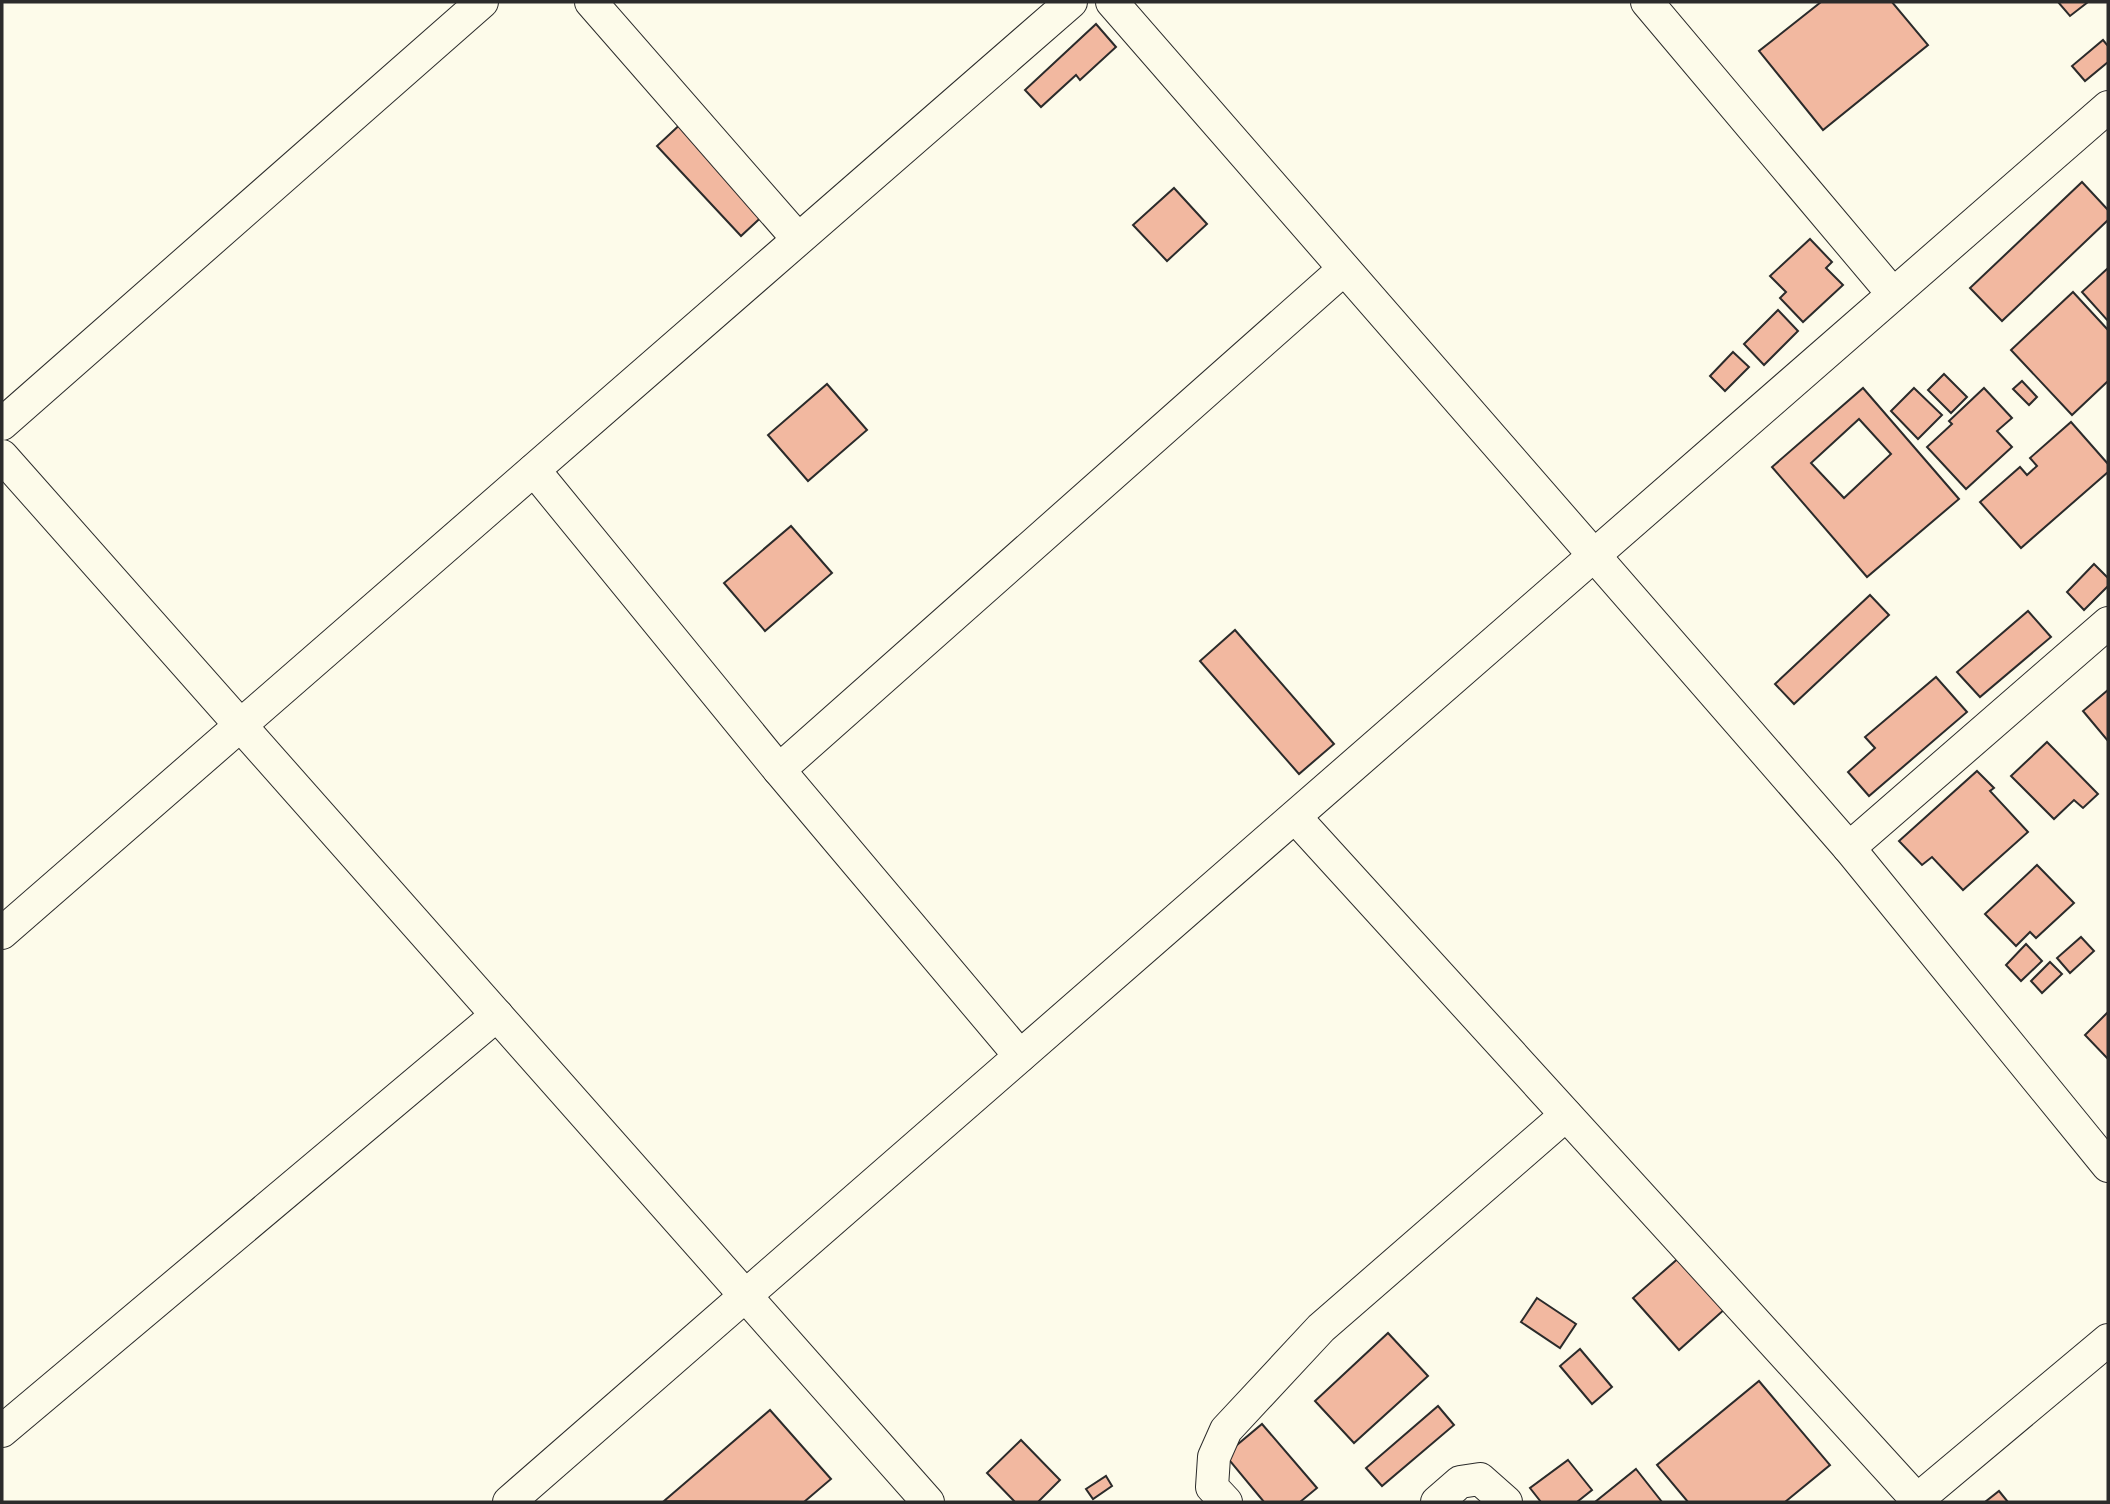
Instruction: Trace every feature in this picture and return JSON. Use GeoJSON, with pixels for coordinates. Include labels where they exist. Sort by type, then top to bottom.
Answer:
{"type":"FeatureCollection","features":[{"type":"Feature","properties":{"kind":"street"},"geometry":{"type":"LineString","coordinates":[[2,424],[482,2]]}},
{"type":"Feature","properties":{"kind":"street"},"geometry":{"type":"LineString","coordinates":[[591,2],[799,239]]}},
{"type":"Feature","properties":{"kind":"street"},"geometry":{"type":"LineString","coordinates":[[2,933],[1071,2]]}},
{"type":"Feature","properties":{"kind":"street"},"geometry":{"type":"LineString","coordinates":[[1112,2],[1849,848],[2108,1166]]}},
{"type":"Feature","properties":{"kind":"street"},"geometry":{"type":"LineString","coordinates":[[1647,2],[1893,295]]}},
{"type":"Feature","properties":{"kind":"street"},"geometry":{"type":"LineString","coordinates":[[509,1502],[2108,107]]}},
{"type":"Feature","properties":{"kind":"street"},"geometry":{"type":"LineString","coordinates":[[779,770],[1345,269]]}},
{"type":"Feature","properties":{"kind":"street"},"geometry":{"type":"LineString","coordinates":[[2,456],[928,1502]]}},
{"type":"Feature","properties":{"kind":"street"},"geometry":{"type":"LineString","coordinates":[[534,470],[779,770],[1020,1056]]}},
{"type":"Feature","properties":{"kind":"street"},"geometry":{"type":"LineString","coordinates":[[1849,848],[2108,623]]}},
{"type":"Feature","properties":{"kind":"street"},"geometry":{"type":"LineString","coordinates":[[1295,817],[1918,1501],[2108,1340]]}},
{"type":"Feature","properties":{"kind":"street"},"geometry":{"type":"LineString","coordinates":[[2,1431],[497,1015]]}},
{"type":"Feature","properties":{"kind":"street"},"geometry":{"type":"LineString","coordinates":[[1226,1502],[1212,1488],[1214,1457],[1226,1430],[1321,1328],[1566,1115]]}},
{"type":"Feature","properties":{"kind":"street"},"geometry":{"type":"LineString","coordinates":[[1437,1502],[1460,1482],[1480,1479],[1506,1502]]}},
{"type":"Feature","properties":{"kind":"building"},"geometry":{"type":"Polygon","coordinates":[[[1821,2],[1892,2],[1928,45],[1823,130],[1759,51],[1821,2]]]}},
{"type":"Feature","properties":{"kind":"building"},"geometry":{"type":"Polygon","coordinates":[[[2058,2],[2088,2],[2070,16],[2058,2]]]}},
{"type":"Feature","properties":{"kind":"building"},"geometry":{"type":"Polygon","coordinates":[[[1096,24],[1116,47],[1080,80],[1076,75],[1041,107],[1025,90],[1096,24]]]}},
{"type":"Feature","properties":{"kind":"building"},"geometry":{"type":"Polygon","coordinates":[[[2103,40],[2108,46],[2108,62],[2085,81],[2072,66],[2103,40]]]}},
{"type":"Feature","properties":{"kind":"building"},"geometry":{"type":"Polygon","coordinates":[[[686,119],[770,209],[741,236],[657,146],[686,119]]]}},
{"type":"Feature","properties":{"kind":"building"},"geometry":{"type":"Polygon","coordinates":[[[2082,182],[2108,210],[2108,220],[2002,321],[1970,288],[2082,182]]]}},
{"type":"Feature","properties":{"kind":"building"},"geometry":{"type":"Polygon","coordinates":[[[1174,188],[1207,224],[1167,261],[1133,225],[1174,188]]]}},
{"type":"Feature","properties":{"kind":"building"},"geometry":{"type":"Polygon","coordinates":[[[1810,239],[1832,262],[1826,268],[1843,285],[1803,322],[1780,298],[1786,292],[1770,276],[1810,239]]]}},
{"type":"Feature","properties":{"kind":"building"},"geometry":{"type":"Polygon","coordinates":[[[2108,268],[2108,321],[2082,292],[2108,268]]]}},
{"type":"Feature","properties":{"kind":"building"},"geometry":{"type":"Polygon","coordinates":[[[2073,292],[2108,330],[2108,381],[2072,415],[2011,350],[2073,292]]]}},
{"type":"Feature","properties":{"kind":"building"},"geometry":{"type":"Polygon","coordinates":[[[1778,310],[1798,331],[1764,365],[1744,344],[1778,310]]]}},
{"type":"Feature","properties":{"kind":"building"},"geometry":{"type":"Polygon","coordinates":[[[1733,352],[1749,367],[1725,391],[1710,376],[1733,352]]]}},
{"type":"Feature","properties":{"kind":"building"},"geometry":{"type":"Polygon","coordinates":[[[1944,374],[1967,397],[1951,413],[1928,390],[1944,374]]]}},
{"type":"Feature","properties":{"kind":"building"},"geometry":{"type":"Polygon","coordinates":[[[2022,381],[2037,397],[2029,405],[2013,389],[2022,381]]]}},
{"type":"Feature","properties":{"kind":"building"},"geometry":{"type":"Polygon","coordinates":[[[827,384],[867,430],[808,481],[768,435],[827,384]]]}},
{"type":"Feature","properties":{"kind":"building"},"geometry":{"type":"Polygon","coordinates":[[[1863,388],[1959,499],[1867,577],[1772,467],[1863,388]],[[1859,419],[1811,463],[1844,498],[1891,454],[1859,419]]]}},
{"type":"Feature","properties":{"kind":"building"},"geometry":{"type":"Polygon","coordinates":[[[1914,388],[1942,415],[1918,439],[1891,411],[1914,388]]]}},
{"type":"Feature","properties":{"kind":"building"},"geometry":{"type":"Polygon","coordinates":[[[1984,388],[2012,418],[1997,431],[2012,447],[1966,489],[1927,447],[1952,424],[1949,421],[1984,388]]]}},
{"type":"Feature","properties":{"kind":"building"},"geometry":{"type":"Polygon","coordinates":[[[2071,422],[2108,464],[2108,472],[2021,548],[1980,502],[2020,467],[2027,475],[2037,466],[2030,458],[2071,422]]]}},
{"type":"Feature","properties":{"kind":"building"},"geometry":{"type":"Polygon","coordinates":[[[791,526],[832,573],[765,631],[724,583],[791,526]]]}},
{"type":"Feature","properties":{"kind":"building"},"geometry":{"type":"Polygon","coordinates":[[[2094,564],[2108,578],[2108,586],[2084,610],[2067,592],[2094,564]]]}},
{"type":"Feature","properties":{"kind":"building"},"geometry":{"type":"Polygon","coordinates":[[[1870,595],[1889,615],[1794,704],[1775,684],[1870,595]]]}},
{"type":"Feature","properties":{"kind":"building"},"geometry":{"type":"Polygon","coordinates":[[[2028,611],[2051,637],[1980,697],[1957,672],[2028,611]]]}},
{"type":"Feature","properties":{"kind":"building"},"geometry":{"type":"Polygon","coordinates":[[[1235,630],[1334,744],[1299,774],[1200,661],[1235,630]]]}},
{"type":"Feature","properties":{"kind":"building"},"geometry":{"type":"Polygon","coordinates":[[[1936,677],[1967,712],[1869,796],[1848,772],[1875,748],[1865,737],[1936,677]]]}},
{"type":"Feature","properties":{"kind":"building"},"geometry":{"type":"Polygon","coordinates":[[[2108,690],[2108,741],[2083,711],[2108,690]]]}},
{"type":"Feature","properties":{"kind":"building"},"geometry":{"type":"Polygon","coordinates":[[[2047,742],[2098,794],[2083,808],[2074,800],[2054,819],[2011,776],[2047,742]]]}},
{"type":"Feature","properties":{"kind":"building"},"geometry":{"type":"Polygon","coordinates":[[[1977,771],[1994,788],[1990,791],[2028,832],[1963,890],[1932,857],[1922,865],[1899,841],[1977,771]]]}},
{"type":"Feature","properties":{"kind":"building"},"geometry":{"type":"Polygon","coordinates":[[[2037,865],[2074,903],[2036,938],[2030,932],[2016,946],[1985,914],[2037,865]]]}},
{"type":"Feature","properties":{"kind":"building"},"geometry":{"type":"Polygon","coordinates":[[[2081,937],[2094,951],[2070,973],[2057,958],[2081,937]]]}},
{"type":"Feature","properties":{"kind":"building"},"geometry":{"type":"Polygon","coordinates":[[[2026,944],[2042,961],[2021,981],[2006,965],[2026,944]]]}},
{"type":"Feature","properties":{"kind":"building"},"geometry":{"type":"Polygon","coordinates":[[[2050,962],[2062,974],[2042,993],[2031,981],[2050,962]]]}},
{"type":"Feature","properties":{"kind":"building"},"geometry":{"type":"Polygon","coordinates":[[[2108,1012],[2108,1059],[2085,1035],[2108,1012]]]}},
{"type":"Feature","properties":{"kind":"building"},"geometry":{"type":"Polygon","coordinates":[[[1681,1256],[1726,1308],[1679,1350],[1633,1298],[1681,1256]]]}},
{"type":"Feature","properties":{"kind":"building"},"geometry":{"type":"Polygon","coordinates":[[[1537,1298],[1576,1324],[1560,1348],[1521,1322],[1537,1298]]]}},
{"type":"Feature","properties":{"kind":"building"},"geometry":{"type":"Polygon","coordinates":[[[1388,1333],[1428,1376],[1354,1443],[1315,1401],[1388,1333]]]}},
{"type":"Feature","properties":{"kind":"building"},"geometry":{"type":"Polygon","coordinates":[[[1580,1349],[1612,1387],[1592,1404],[1560,1366],[1580,1349]]]}},
{"type":"Feature","properties":{"kind":"building"},"geometry":{"type":"Polygon","coordinates":[[[1759,1381],[1830,1465],[1785,1502],[1688,1502],[1657,1465],[1759,1381]]]}},
{"type":"Feature","properties":{"kind":"building"},"geometry":{"type":"Polygon","coordinates":[[[1438,1406],[1454,1425],[1382,1486],[1366,1468],[1438,1406]]]}},
{"type":"Feature","properties":{"kind":"building"},"geometry":{"type":"Polygon","coordinates":[[[770,1410],[831,1479],[804,1502],[664,1501],[770,1410]]]}},
{"type":"Feature","properties":{"kind":"building"},"geometry":{"type":"Polygon","coordinates":[[[1262,1424],[1317,1488],[1300,1502],[1264,1502],[1225,1455],[1262,1424]]]}},
{"type":"Feature","properties":{"kind":"building"},"geometry":{"type":"Polygon","coordinates":[[[1021,1440],[1060,1480],[1038,1502],[1015,1502],[987,1473],[1021,1440]]]}},
{"type":"Feature","properties":{"kind":"building"},"geometry":{"type":"Polygon","coordinates":[[[1568,1460],[1592,1490],[1577,1502],[1541,1502],[1530,1488],[1568,1460]]]}},
{"type":"Feature","properties":{"kind":"building"},"geometry":{"type":"Polygon","coordinates":[[[1636,1469],[1662,1502],[1595,1502],[1636,1469]]]}},
{"type":"Feature","properties":{"kind":"building"},"geometry":{"type":"Polygon","coordinates":[[[1106,1476],[1112,1486],[1093,1499],[1086,1489],[1106,1476]]]}},
{"type":"Feature","properties":{"kind":"building"},"geometry":{"type":"Polygon","coordinates":[[[1999,1491],[2008,1502],[1985,1502],[1999,1491]]]}}]}
